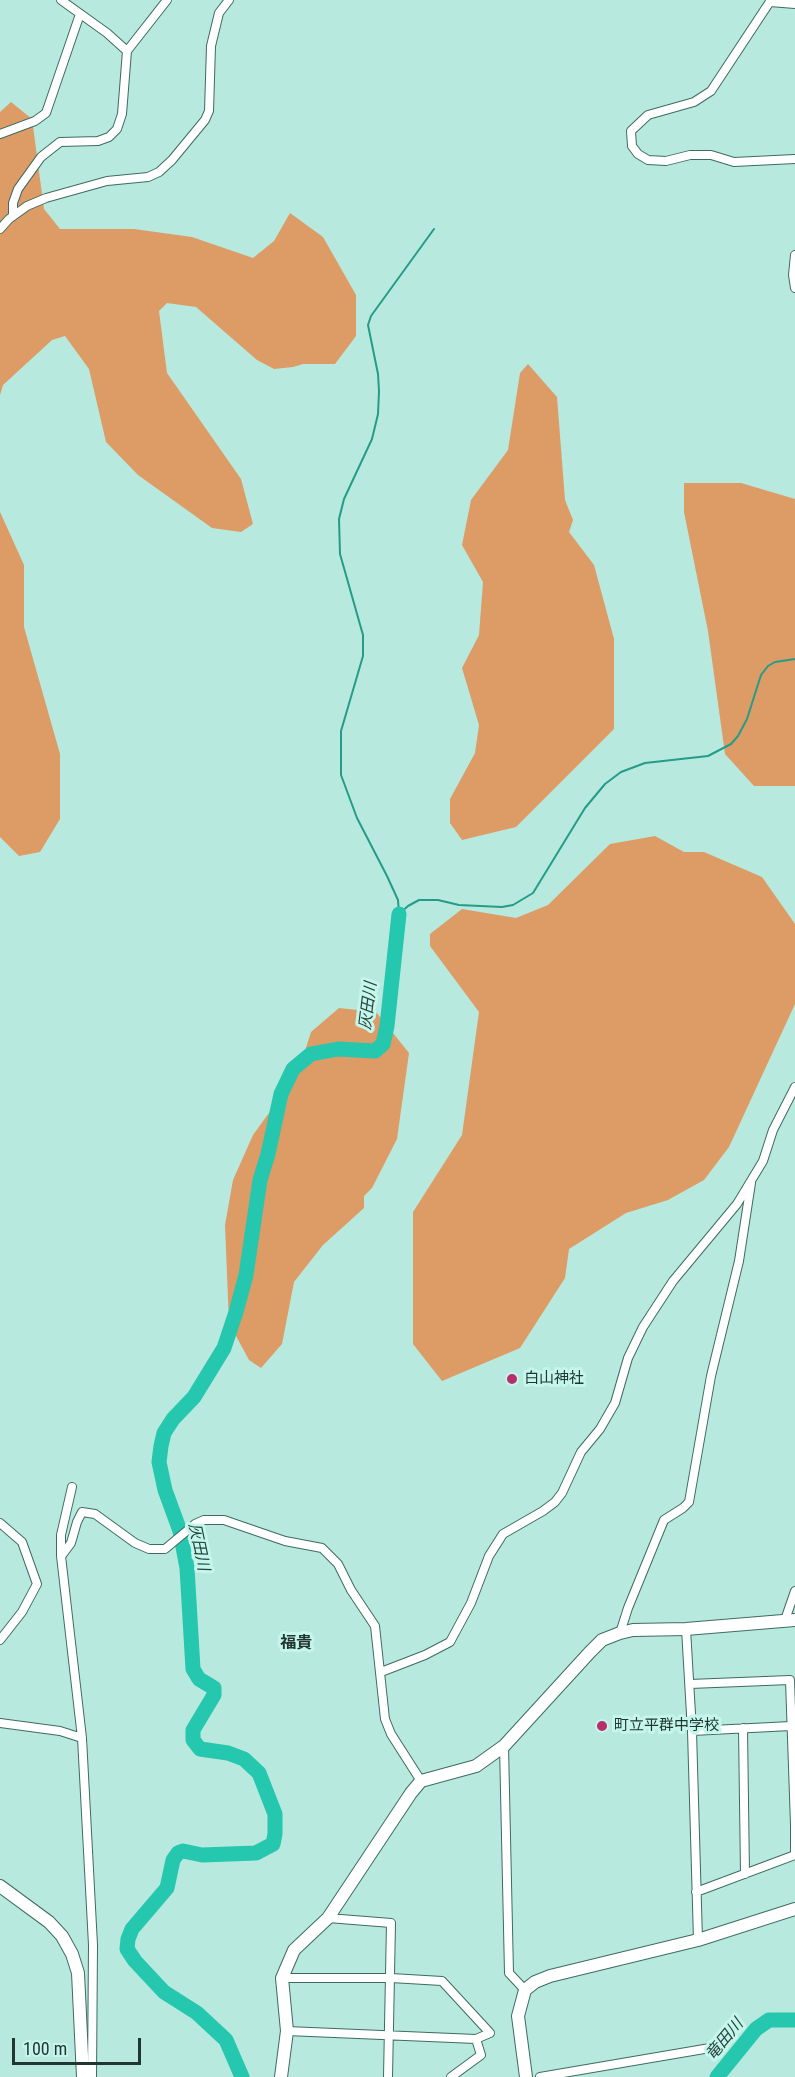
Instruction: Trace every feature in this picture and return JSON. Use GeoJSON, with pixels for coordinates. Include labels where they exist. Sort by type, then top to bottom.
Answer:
{"type":"FeatureCollection","features":[{"type":"Feature","properties":{"kind":"street"},"geometry":{"type":"LineString","coordinates":[[62,0],[107,33],[127,51]]}},
{"type":"Feature","properties":{"kind":"street"},"geometry":{"type":"LineString","coordinates":[[13,216],[18,189],[41,157],[60,142],[98,141],[110,137],[117,129],[122,114],[127,51],[167,0]]}},
{"type":"Feature","properties":{"kind":"street"},"geometry":{"type":"LineString","coordinates":[[0,229],[27,206],[56,195],[107,182],[148,177],[159,172],[172,160],[205,120],[209,111],[211,46],[219,13],[229,0]]}},
{"type":"Feature","properties":{"kind":"street"},"geometry":{"type":"LineString","coordinates":[[795,4],[770,1],[711,91],[694,102],[648,115],[631,131],[632,146],[638,154],[648,160],[666,161],[690,155],[711,155],[734,162],[795,159]]}},
{"type":"Feature","properties":{"kind":"street"},"geometry":{"type":"LineString","coordinates":[[0,134],[35,121],[46,113],[80,15]]}},
{"type":"Feature","properties":{"kind":"street"},"geometry":{"type":"LineString","coordinates":[[795,255],[793,275],[795,288]]}},
{"type":"Feature","properties":{"kind":"street"},"geometry":{"type":"LineString","coordinates":[[381,1672],[425,1655],[450,1642],[471,1603],[489,1556],[503,1534],[543,1511],[562,1493],[581,1452],[600,1429],[615,1403],[628,1358],[643,1327],[673,1281],[737,1204],[763,1161],[773,1130],[795,1087]]}},
{"type":"Feature","properties":{"kind":"street"},"geometry":{"type":"LineString","coordinates":[[620,1633],[664,1520],[689,1502],[711,1376],[739,1261],[751,1180]]}},
{"type":"Feature","properties":{"kind":"street"},"geometry":{"type":"LineString","coordinates":[[72,1487],[62,1535],[62,1556],[82,1738],[93,1945],[93,2077]]}},
{"type":"Feature","properties":{"kind":"street"},"geometry":{"type":"LineString","coordinates":[[62,1556],[71,1543],[82,1512],[94,1514],[135,1544],[149,1549],[165,1549],[195,1524],[204,1520],[224,1520],[285,1541],[322,1548],[338,1564],[351,1590],[375,1626],[385,1719],[391,1734],[421,1781]]}},
{"type":"Feature","properties":{"kind":"street"},"geometry":{"type":"LineString","coordinates":[[0,1523],[22,1542],[37,1584],[22,1612],[0,1640]]}},
{"type":"Feature","properties":{"kind":"street"},"geometry":{"type":"LineString","coordinates":[[281,2077],[287,2031],[282,1978],[294,1950],[328,1918],[421,1781],[476,1766],[504,1746],[602,1640],[633,1630],[686,1629],[790,1620],[795,1591]]}},
{"type":"Feature","properties":{"kind":"street"},"geometry":{"type":"LineString","coordinates":[[686,1629],[692,1731],[698,1940]]}},
{"type":"Feature","properties":{"kind":"street"},"geometry":{"type":"LineString","coordinates":[[690,1684],[790,1680],[795,1855],[696,1892]]}},
{"type":"Feature","properties":{"kind":"street"},"geometry":{"type":"LineString","coordinates":[[0,1723],[60,1731],[82,1738]]}},
{"type":"Feature","properties":{"kind":"street"},"geometry":{"type":"LineString","coordinates":[[692,1731],[790,1726]]}},
{"type":"Feature","properties":{"kind":"street"},"geometry":{"type":"LineString","coordinates":[[743,1728],[745,1874]]}},
{"type":"Feature","properties":{"kind":"street"},"geometry":{"type":"LineString","coordinates":[[504,1746],[509,1973],[525,1990]]}},
{"type":"Feature","properties":{"kind":"street"},"geometry":{"type":"LineString","coordinates":[[0,1886],[49,1922],[62,1936],[72,1954],[78,1973],[83,2077]]}},
{"type":"Feature","properties":{"kind":"street"},"geometry":{"type":"LineString","coordinates":[[526,2077],[518,2016],[525,1990],[536,1982],[550,1976],[698,1940],[795,1908]]}},
{"type":"Feature","properties":{"kind":"street"},"geometry":{"type":"LineString","coordinates":[[328,1918],[392,1923],[388,2077]]}},
{"type":"Feature","properties":{"kind":"street"},"geometry":{"type":"LineString","coordinates":[[282,1978],[391,1978],[442,1981],[490,2033],[476,2039],[287,2031]]}},
{"type":"Feature","properties":{"kind":"street"},"geometry":{"type":"LineString","coordinates":[[451,2077],[481,2055],[476,2039]]}},
{"type":"Feature","properties":{"kind":"street"},"geometry":{"type":"LineString","coordinates":[[540,2077],[711,2048]]}},
{"type":"Feature","properties":{"kind":"shaded area"},"geometry":{"type":"Polygon","coordinates":[[[11,102],[32,119],[44,209],[60,229],[134,229],[192,237],[253,258],[274,241],[290,213],[323,237],[356,295],[356,336],[335,364],[303,364],[274,369],[257,360],[196,307],[167,303],[159,311],[167,373],[241,479],[253,524],[241,532],[212,528],[138,475],[106,442],[89,369],[65,336],[52,340],[3,385],[0,395],[0,112],[11,102]]]}},
{"type":"Feature","properties":{"kind":"shaded area"},"geometry":{"type":"Polygon","coordinates":[[[528,364],[557,397],[565,500],[573,520],[569,532],[594,565],[614,639],[614,729],[516,827],[462,840],[450,823],[450,799],[475,753],[479,725],[462,668],[479,635],[483,582],[462,545],[471,500],[508,450],[520,373],[528,364]]]}},
{"type":"Feature","properties":{"kind":"shaded area"},"geometry":{"type":"Polygon","coordinates":[[[684,483],[741,483],[795,499],[795,786],[754,786],[725,754],[708,631],[684,512],[684,483]]]}},
{"type":"Feature","properties":{"kind":"shaded area"},"geometry":{"type":"Polygon","coordinates":[[[0,512],[24,565],[24,627],[60,754],[60,819],[40,852],[19,856],[0,837],[0,512]]]}},
{"type":"Feature","properties":{"kind":"shaded area"},"geometry":{"type":"Polygon","coordinates":[[[655,836],[684,852],[704,852],[762,877],[795,924],[795,1004],[729,1147],[704,1180],[668,1200],[626,1213],[569,1249],[565,1278],[520,1348],[442,1381],[413,1344],[413,1212],[462,1135],[479,1012],[430,946],[430,934],[462,909],[516,918],[548,905],[610,844],[655,836]]]}},
{"type":"Feature","properties":{"kind":"shaded area"},"geometry":{"type":"Polygon","coordinates":[[[339,1008],[376,1012],[409,1053],[397,1139],[372,1188],[364,1196],[364,1208],[323,1245],[294,1282],[282,1344],[261,1368],[249,1360],[229,1323],[225,1225],[233,1180],[253,1135],[298,1073],[311,1032],[339,1008]]]}},
{"type":"Feature","properties":{"kind":"waterway"},"geometry":{"type":"LineString","coordinates":[[399,914],[398,900],[357,818],[341,775],[341,731],[363,656],[363,635],[340,554],[339,519],[344,499],[372,439],[378,414],[378,374],[368,325],[371,316],[434,229]]}},
{"type":"Feature","properties":{"kind":"waterway"},"geometry":{"type":"LineString","coordinates":[[399,914],[419,900],[502,907],[513,905],[533,893],[585,808],[605,784],[621,772],[645,763],[708,756],[731,744],[747,719],[761,675],[768,666],[775,662],[795,659]]}},
{"type":"Feature","properties":{"kind":"waterway","name":"灰田川"},"geometry":{"type":"LineString","coordinates":[[242,2077],[226,2040],[197,2013],[164,1992],[127,1949],[132,1929],[167,1888],[173,1860],[178,1853],[183,1851],[202,1855],[256,1853],[273,1844],[275,1834],[275,1814],[259,1773],[244,1759],[228,1753],[200,1749],[193,1740],[193,1730],[214,1695],[214,1688],[199,1679],[193,1669],[187,1568],[180,1531],[165,1490],[159,1462],[161,1446],[164,1433],[173,1419],[194,1397],[224,1348],[246,1275],[260,1180],[281,1094],[293,1069],[311,1054],[338,1049],[375,1051],[383,1044],[399,914]]}},
{"type":"Feature","properties":{"kind":"waterway","name":"竜田川"},"geometry":{"type":"LineString","coordinates":[[717,2077],[756,2029],[769,2020],[795,2020]]}},
{"type":"Feature","properties":{"kind":"place","name":"白山神社"},"geometry":{"type":"Point","coordinates":[512,1379]}},
{"type":"Feature","properties":{"kind":"place","name":"町立平群中学校"},"geometry":{"type":"Point","coordinates":[602,1726]}},
{"type":"Feature","properties":{"kind":"district","name":"福貴"},"geometry":{"type":"Point","coordinates":[296,1644]}}]}
